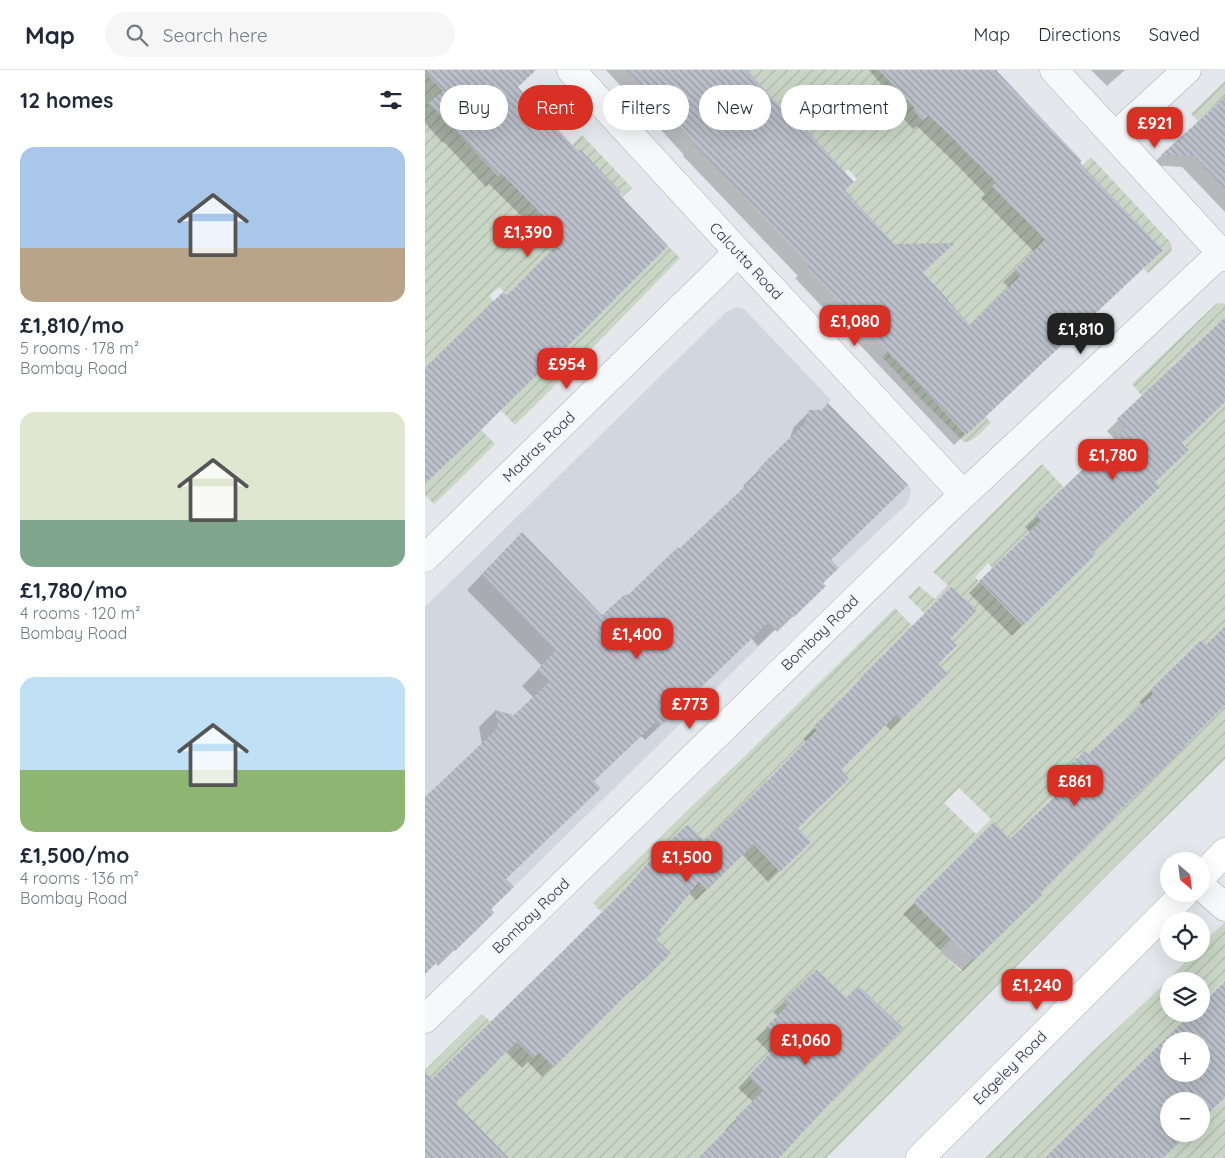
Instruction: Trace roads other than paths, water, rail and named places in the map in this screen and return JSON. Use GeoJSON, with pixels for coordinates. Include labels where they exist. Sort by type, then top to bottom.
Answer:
{"type":"FeatureCollection","features":[{"type":"Feature","properties":{"kind":"main road"},"geometry":{"type":"LineString","coordinates":[[1210,867],[1225,852]]}},
{"type":"Feature","properties":{"kind":"main road","name":"Edgeley Road"},"geometry":{"type":"LineString","coordinates":[[920,1158],[1176,902]]}},
{"type":"Feature","properties":{"kind":"street","name":"Calcutta Road"},"geometry":{"type":"LineString","coordinates":[[571,70],[963,494]]}},
{"type":"Feature","properties":{"kind":"street"},"geometry":{"type":"LineString","coordinates":[[1054,70],[1223,255]]}},
{"type":"Feature","properties":{"kind":"street"},"geometry":{"type":"LineString","coordinates":[[1115,136],[1187,70]]}},
{"type":"Feature","properties":{"kind":"street","name":"Madras Road"},"geometry":{"type":"LineString","coordinates":[[425,558],[738,252]]}},
{"type":"Feature","properties":{"kind":"street","name":"Bombay Road"},"geometry":{"type":"LineString","coordinates":[[425,1019],[963,494],[1223,255]]}},
{"type":"Feature","properties":{"kind":"street"},"geometry":{"type":"LineString","coordinates":[[1210,894],[1225,907]]}}]}
